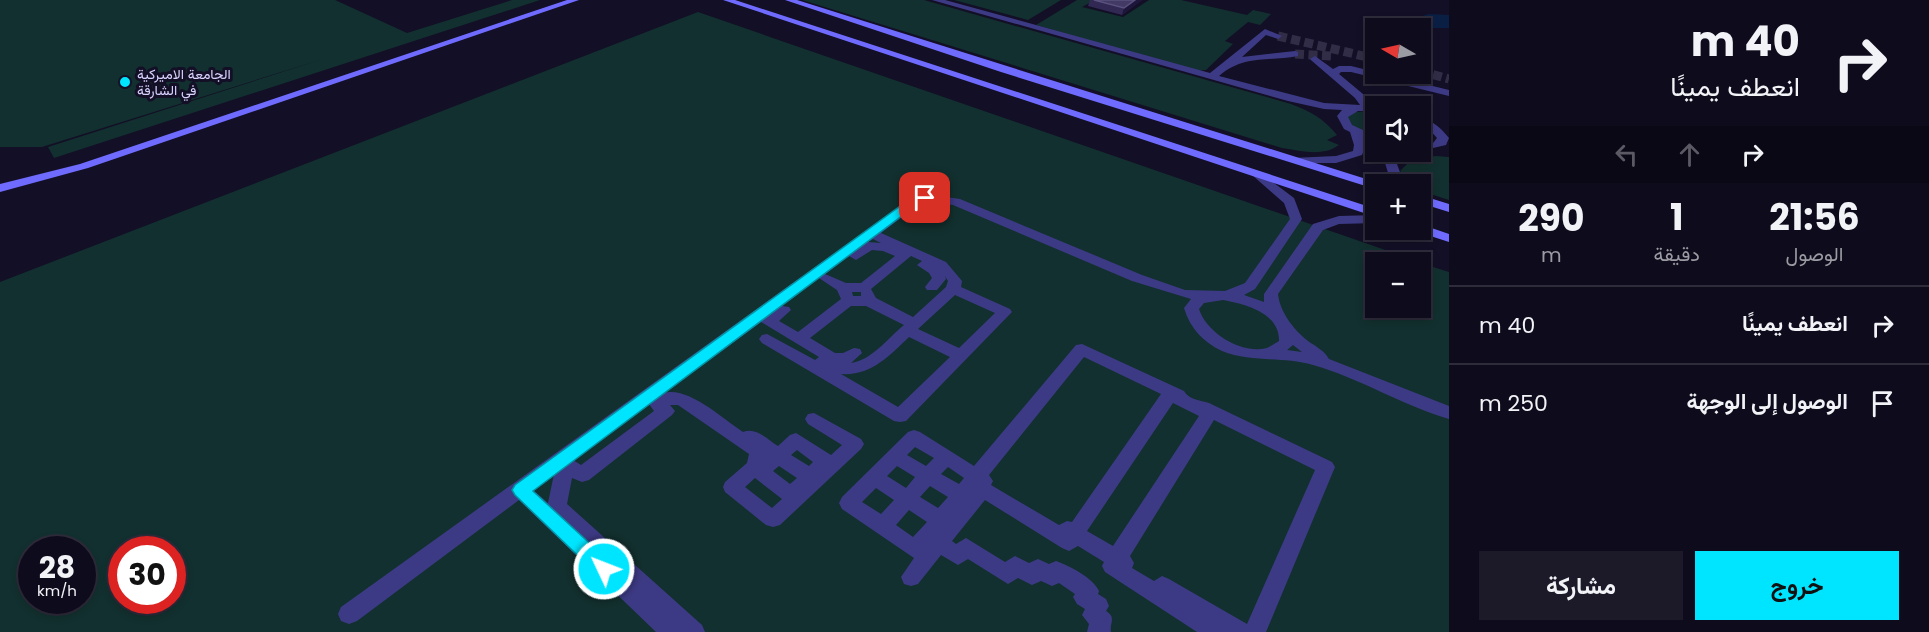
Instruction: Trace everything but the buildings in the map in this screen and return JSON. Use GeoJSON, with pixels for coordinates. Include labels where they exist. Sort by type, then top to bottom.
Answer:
{"type":"FeatureCollection","features":[{"type":"Feature","properties":{"kind":"street"},"geometry":{"type":"LineString","coordinates":[[0,178],[78,158],[555,0]]}},
{"type":"Feature","properties":{"kind":"street"},"geometry":{"type":"LineString","coordinates":[[0,188],[84,166],[575,0]]}},
{"type":"Feature","properties":{"kind":"street"},"geometry":{"type":"LineString","coordinates":[[727,0],[1365,209]]}},
{"type":"Feature","properties":{"kind":"street"},"geometry":{"type":"LineString","coordinates":[[789,0],[1004,70],[1365,182]]}},
{"type":"Feature","properties":{"kind":"street"},"geometry":{"type":"LineString","coordinates":[[936,0],[1292,99],[1324,106],[1365,108]]}},
{"type":"Feature","properties":{"kind":"street"},"geometry":{"type":"LineString","coordinates":[[1212,77],[1265,32],[1278,36]]}},
{"type":"Feature","properties":{"kind":"street"},"geometry":{"type":"LineString","coordinates":[[1248,47],[1285,45]]}},
{"type":"Feature","properties":{"kind":"street"},"geometry":{"type":"LineString","coordinates":[[1228,63],[1251,57],[1295,54]]}},
{"type":"Feature","properties":{"kind":"street"},"geometry":{"type":"LineString","coordinates":[[1315,59],[1362,98],[1365,106]]}},
{"type":"Feature","properties":{"kind":"street"},"geometry":{"type":"LineString","coordinates":[[954,74],[953,69],[963,65],[990,71],[1004,70]]}},
{"type":"Feature","properties":{"kind":"street"},"geometry":{"type":"LineString","coordinates":[[1333,74],[1339,69],[1351,69],[1449,93]]}},
{"type":"Feature","properties":{"kind":"street"},"geometry":{"type":"LineString","coordinates":[[1292,99],[1344,122],[1365,136]]}},
{"type":"Feature","properties":{"kind":"street"},"geometry":{"type":"LineString","coordinates":[[1344,122],[1342,116],[1347,111],[1365,108]]}},
{"type":"Feature","properties":{"kind":"street"},"geometry":{"type":"LineString","coordinates":[[1431,146],[1442,143],[1442,129]]}},
{"type":"Feature","properties":{"kind":"street"},"geometry":{"type":"LineString","coordinates":[[1296,160],[1331,160],[1353,156],[1358,153],[1360,145],[1355,131]]}},
{"type":"Feature","properties":{"kind":"street"},"geometry":{"type":"LineString","coordinates":[[1431,149],[1449,150]]}},
{"type":"Feature","properties":{"kind":"street"},"geometry":{"type":"LineString","coordinates":[[1194,322],[1191,313],[1193,305],[1199,299],[1242,291],[1250,286],[1296,219],[1290,201],[1258,175]]}},
{"type":"Feature","properties":{"kind":"street"},"geometry":{"type":"LineString","coordinates":[[349,614],[871,233],[914,202],[925,198],[939,198],[972,207],[1137,278],[1184,294],[1216,296],[1257,304],[1275,315],[1300,343],[1317,356],[1348,371]]}},
{"type":"Feature","properties":{"kind":"street"},"geometry":{"type":"LineString","coordinates":[[1264,354],[1275,352],[1287,343],[1285,326],[1272,306],[1271,294],[1318,227],[1341,219],[1365,219]]}},
{"type":"Feature","properties":{"kind":"street"},"geometry":{"type":"LineString","coordinates":[[1431,232],[1449,238]]}},
{"type":"Feature","properties":{"kind":"street"},"geometry":{"type":"LineString","coordinates":[[752,321],[830,367],[845,370],[860,368],[872,362],[953,289],[955,281],[950,273],[940,266],[871,233]]}},
{"type":"Feature","properties":{"kind":"street"},"geometry":{"type":"LineString","coordinates":[[854,353],[846,359],[832,358],[768,321],[869,246],[885,247],[934,270],[939,279],[932,287]]}},
{"type":"Feature","properties":{"kind":"street"},"geometry":{"type":"LineString","coordinates":[[867,294],[905,255]]}},
{"type":"Feature","properties":{"kind":"street"},"geometry":{"type":"LineString","coordinates":[[826,278],[846,295]]}},
{"type":"Feature","properties":{"kind":"street"},"geometry":{"type":"LineString","coordinates":[[1137,278],[1178,301],[1203,332],[1231,348],[1314,359],[1449,413]]}},
{"type":"Feature","properties":{"kind":"street"},"geometry":{"type":"LineString","coordinates":[[767,339],[900,416],[1005,312],[953,289]]}},
{"type":"Feature","properties":{"kind":"street"},"geometry":{"type":"LineString","coordinates":[[799,339],[846,295],[867,294],[911,327],[961,357]]}},
{"type":"Feature","properties":{"kind":"street"},"geometry":{"type":"LineString","coordinates":[[1240,632],[977,476],[914,437],[849,503],[915,549],[977,476],[1082,349],[1326,467],[1255,632]]}},
{"type":"Feature","properties":{"kind":"street"},"geometry":{"type":"LineString","coordinates":[[670,381],[778,455]]}},
{"type":"Feature","properties":{"kind":"street"},"geometry":{"type":"LineString","coordinates":[[911,577],[983,489],[1069,542],[1170,394],[1209,414],[1112,566],[1216,632]]}},
{"type":"Feature","properties":{"kind":"street"},"geometry":{"type":"LineString","coordinates":[[694,632],[557,507],[557,492],[561,477],[568,466],[582,475],[666,411],[657,404],[669,398],[682,399],[758,451],[756,466],[732,487],[773,519],[855,444],[814,419]]}},
{"type":"Feature","properties":{"kind":"street"},"geometry":{"type":"LineString","coordinates":[[796,440],[826,461],[791,495],[760,472],[778,455],[796,440]]}},
{"type":"Feature","properties":{"kind":"street"},"geometry":{"type":"LineString","coordinates":[[894,456],[961,495]]}},
{"type":"Feature","properties":{"kind":"street"},"geometry":{"type":"LineString","coordinates":[[882,526],[946,457]]}},
{"type":"Feature","properties":{"kind":"street"},"geometry":{"type":"LineString","coordinates":[[874,477],[940,520]]}},
{"type":"Feature","properties":{"kind":"street"},"geometry":{"type":"LineString","coordinates":[[521,490],[671,632]]}},
{"type":"Feature","properties":{"kind":"street"},"geometry":{"type":"LineString","coordinates":[[939,543],[958,556],[966,547],[1008,575],[1015,565],[1032,576],[1038,568],[1052,577],[1056,570],[1089,591],[1084,597],[1098,606],[1093,615],[1103,621],[1097,630],[1100,632]]}},
{"type":"Feature","properties":{"kind":"green space","name":"الجامعة الاميركية في الشارقة"},"geometry":{"type":"Polygon","coordinates":[[[0,0],[335,0],[407,33],[512,0],[540,0],[54,158],[48,147],[323,59],[42,147],[0,147],[0,0]]]}},
{"type":"Feature","properties":{"kind":"green space"},"geometry":{"type":"Polygon","coordinates":[[[802,0],[924,0],[1291,104],[1310,112],[1327,124],[1337,135],[1327,140],[1339,145],[1319,152],[1282,148],[802,0]]]}},
{"type":"Feature","properties":{"kind":"green space"},"geometry":{"type":"Polygon","coordinates":[[[954,0],[1061,0],[1028,20],[954,0]]]}},
{"type":"Feature","properties":{"kind":"green space"},"geometry":{"type":"Polygon","coordinates":[[[1077,0],[1095,0],[1082,7],[1123,17],[1149,0],[1181,0],[1247,15],[1253,10],[1271,14],[1260,25],[1248,22],[1225,41],[1233,44],[1206,70],[1195,71],[1036,25],[1077,0]]]}},
{"type":"Feature","properties":{"kind":"green space"},"geometry":{"type":"Polygon","coordinates":[[[698,12],[1391,252],[1365,252],[1365,318],[1431,318],[1431,266],[1449,272],[1449,632],[0,632],[0,282],[698,12]]]}},
{"type":"Feature","properties":{"kind":"green space"},"geometry":{"type":"Polygon","coordinates":[[[1365,111],[1365,134],[1350,126],[1347,115],[1365,111]]]}},
{"type":"Feature","properties":{"kind":"green space"},"geometry":{"type":"Polygon","coordinates":[[[1431,157],[1449,157],[1449,200],[1431,194],[1431,174],[1403,174],[1400,171],[1409,162],[1431,162],[1431,157]]]}},
{"type":"Feature","properties":{"kind":"water"},"geometry":{"type":"Polygon","coordinates":[[[1428,14],[1449,15],[1449,28],[1432,28],[1431,18],[1418,18],[1428,14]]]}},
{"type":"Feature","properties":{"kind":"tunnel"},"geometry":{"type":"LineString","coordinates":[[1278,36],[1365,56]]}},
{"type":"Feature","properties":{"kind":"tunnel"},"geometry":{"type":"LineString","coordinates":[[1295,54],[1331,56]]}},
{"type":"Feature","properties":{"kind":"tunnel"},"geometry":{"type":"LineString","coordinates":[[1431,74],[1449,79]]}},
{"type":"Feature","properties":{"kind":"place","name":"الجامعة الاميركية في الشارقة"},"geometry":{"type":"Point","coordinates":[125,82]}},
{"type":"Feature","properties":{"kind":"route"},"geometry":{"type":"LineString","coordinates":[[604,569],[521,490],[914,202],[925,198]]}}]}
